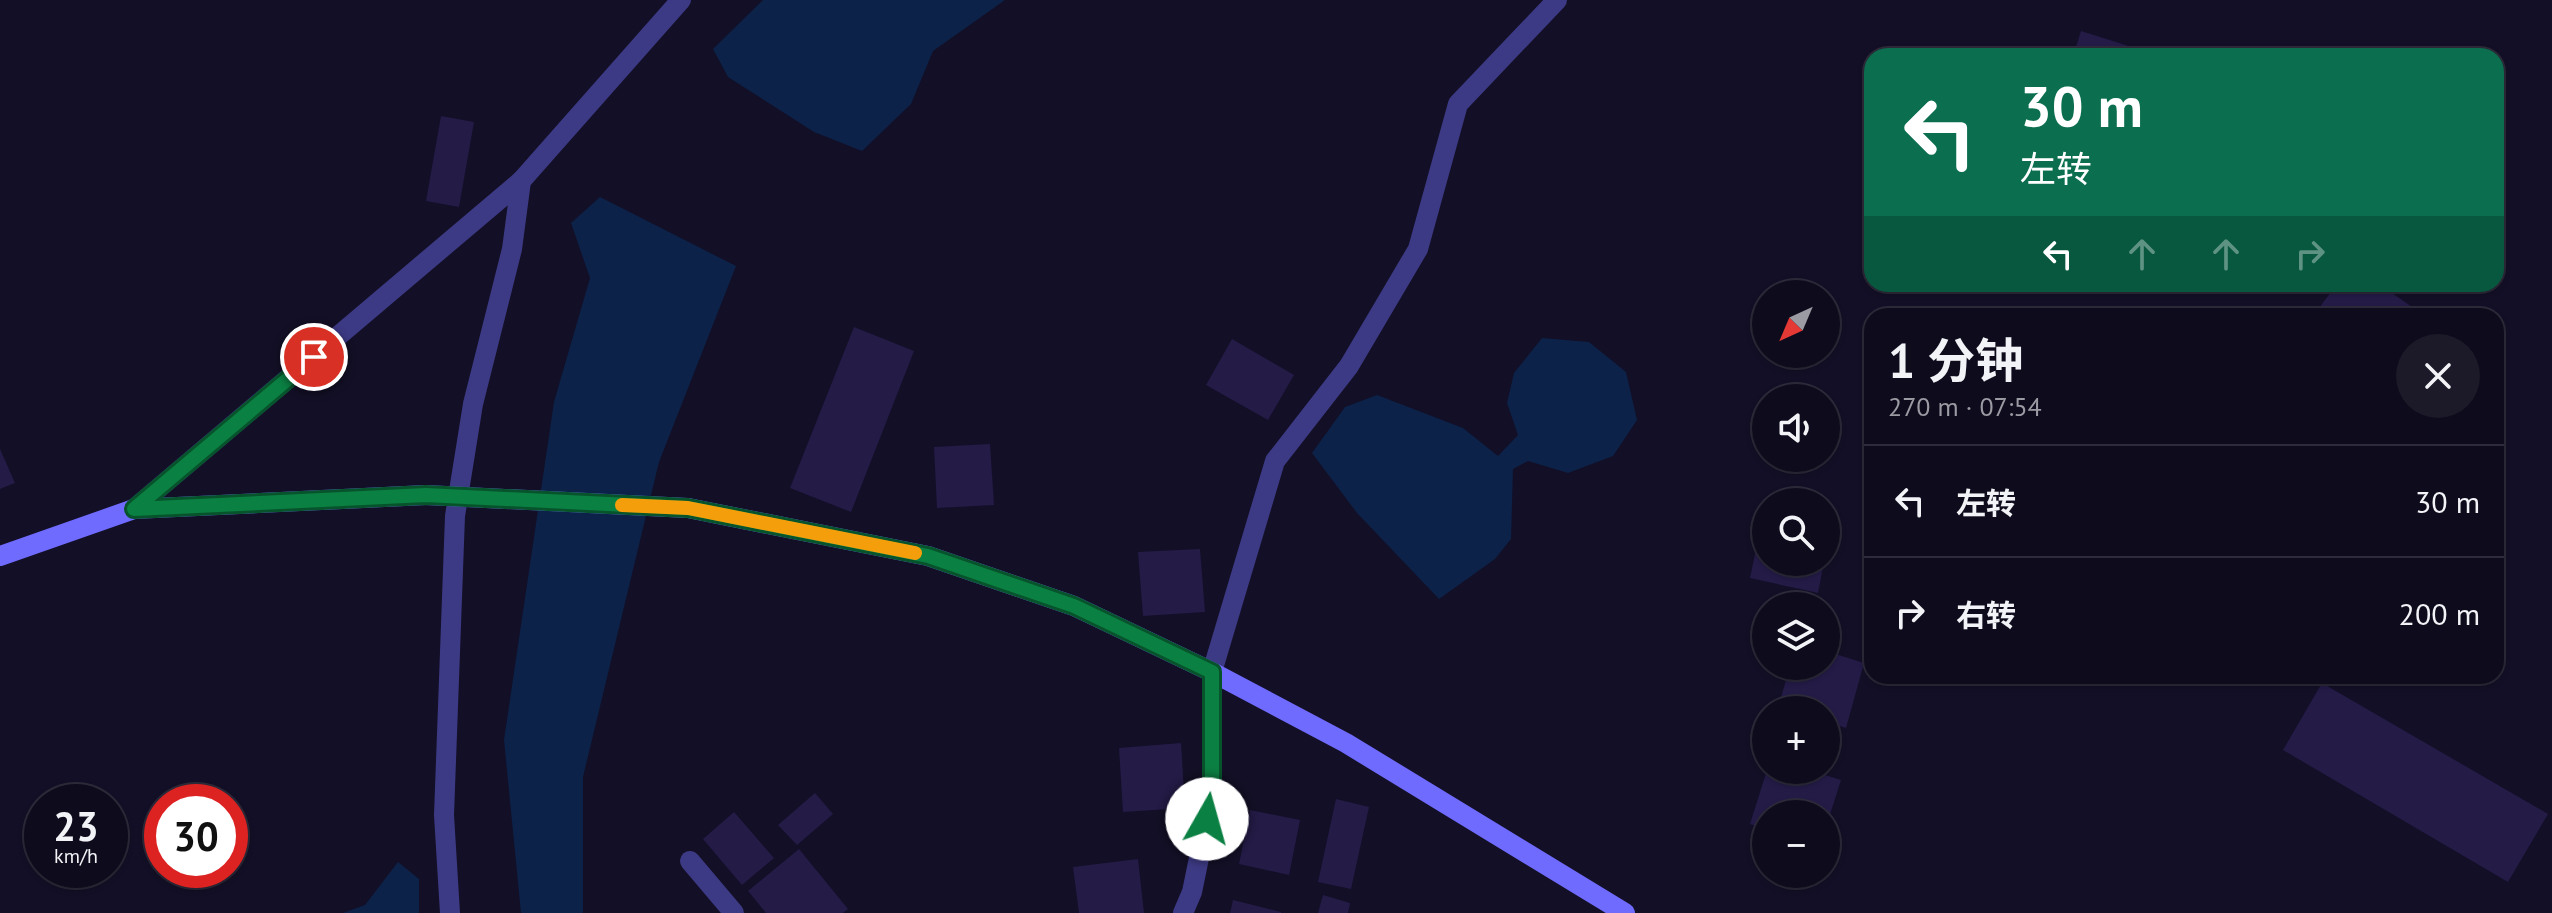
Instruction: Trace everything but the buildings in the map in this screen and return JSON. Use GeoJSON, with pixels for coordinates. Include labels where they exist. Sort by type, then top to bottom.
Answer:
{"type":"FeatureCollection","features":[{"type":"Feature","properties":{"kind":"main road"},"geometry":{"type":"LineString","coordinates":[[0,556],[134,509],[426,495],[688,508],[928,556],[1074,606],[1212,672],[1346,743],[1625,913]]}},
{"type":"Feature","properties":{"kind":"street"},"geometry":{"type":"LineString","coordinates":[[134,509],[521,181],[681,0]]}},
{"type":"Feature","properties":{"kind":"street"},"geometry":{"type":"LineString","coordinates":[[1183,913],[1192,892],[1212,795],[1212,672],[1275,461],[1349,366],[1418,249],[1458,104],[1557,0]]}},
{"type":"Feature","properties":{"kind":"street"},"geometry":{"type":"LineString","coordinates":[[450,913],[444,815],[455,516],[473,404],[512,249],[521,181]]}},
{"type":"Feature","properties":{"kind":"street"},"geometry":{"type":"LineString","coordinates":[[690,861],[734,913]]}},
{"type":"Feature","properties":{"kind":"water"},"geometry":{"type":"Polygon","coordinates":[[[763,0],[1005,0],[933,51],[911,104],[862,151],[814,132],[728,77],[713,49],[763,0]]]}},
{"type":"Feature","properties":{"kind":"water"},"geometry":{"type":"Polygon","coordinates":[[[600,197],[736,266],[659,462],[583,777],[583,913],[521,913],[504,740],[554,402],[590,278],[571,223],[600,197]]]}},
{"type":"Feature","properties":{"kind":"water"},"geometry":{"type":"Polygon","coordinates":[[[1542,338],[1589,342],[1626,372],[1637,420],[1613,456],[1568,473],[1528,461],[1513,469],[1511,539],[1495,559],[1439,599],[1357,513],[1312,453],[1345,407],[1377,395],[1463,428],[1498,456],[1518,435],[1507,403],[1514,373],[1542,338]]]}},
{"type":"Feature","properties":{"kind":"water"},"geometry":{"type":"Polygon","coordinates":[[[398,862],[419,879],[419,913],[343,913],[365,905],[398,862]]]}},
{"type":"Feature","properties":{"kind":"slow traffic"},"geometry":{"type":"LineString","coordinates":[[622,505],[688,508],[915,553]]}},
{"type":"Feature","properties":{"kind":"route"},"geometry":{"type":"LineString","coordinates":[[314,357],[134,509],[426,495],[688,508],[928,556],[1074,606],[1212,672],[1212,795],[1207,819]]}}]}
